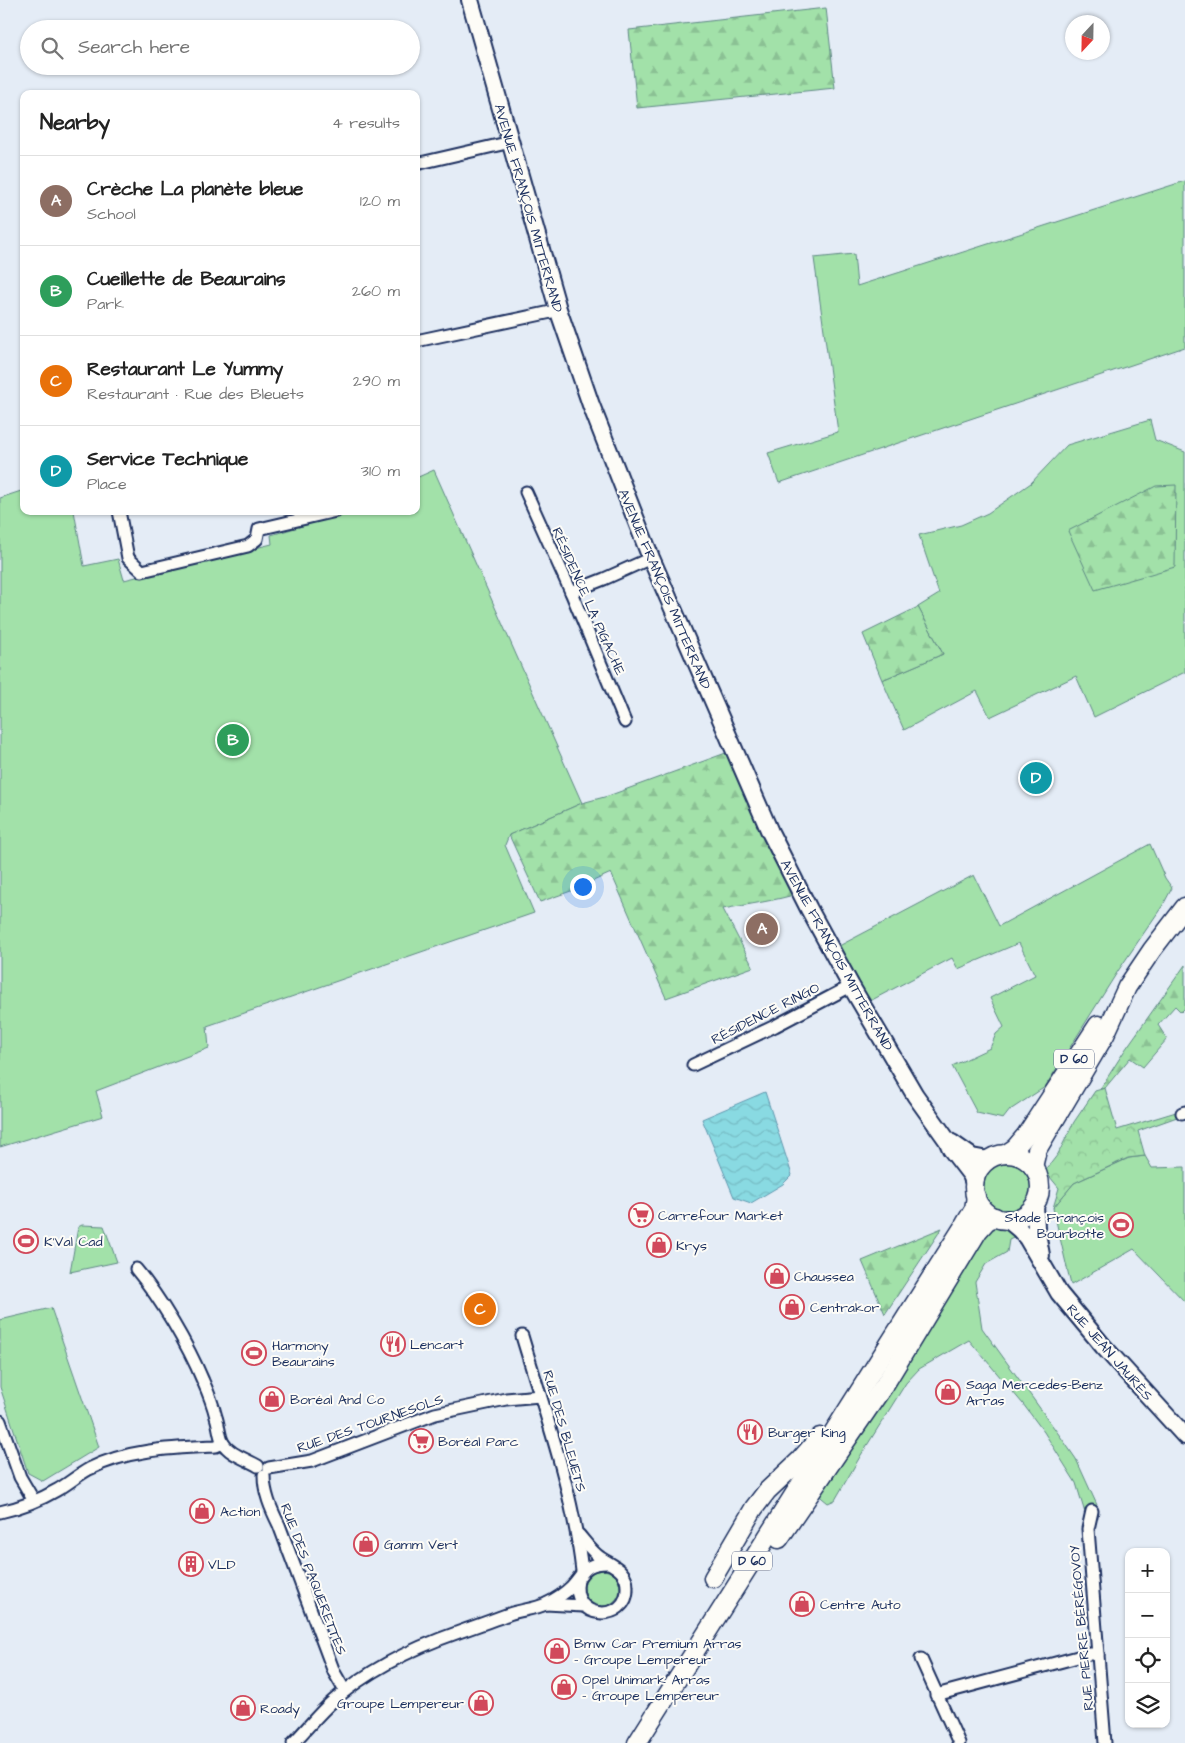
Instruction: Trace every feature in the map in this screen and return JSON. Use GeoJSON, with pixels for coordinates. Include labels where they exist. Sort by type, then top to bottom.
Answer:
{"type":"FeatureCollection","features":[{"type":"Feature","properties":{"kind":"main road","name":"AVENUE FRANÇOIS MITTERRAND"},"geometry":{"type":"LineString","coordinates":[[470,0],[558,309],[594,414],[651,558],[770,832],[809,909],[851,986],[915,1095],[971,1176],[975,1190]]}},
{"type":"Feature","properties":{"kind":"main road","name":"D 60"},"geometry":{"type":"LineString","coordinates":[[1033,1167],[1037,1150],[1104,1035],[1128,988],[1152,950],[1185,908]]}},
{"type":"Feature","properties":{"kind":"main road","name":"D 60"},"geometry":{"type":"LineString","coordinates":[[1006,1154],[1015,1148],[1026,1135],[1104,1015],[1128,988]]}},
{"type":"Feature","properties":{"kind":"main road"},"geometry":{"type":"LineString","coordinates":[[947,1140],[972,1156],[988,1160]]}},
{"type":"Feature","properties":{"kind":"main road"},"geometry":{"type":"LineString","coordinates":[[1001,1218],[1020,1217],[1026,1214],[1038,1198],[1040,1185],[1033,1167],[1021,1157],[1006,1154],[988,1160],[980,1168],[975,1190],[982,1208],[1019,1229],[1042,1262]]}},
{"type":"Feature","properties":{"kind":"main road","name":"D 60"},"geometry":{"type":"LineString","coordinates":[[637,1743],[965,1224],[974,1209],[975,1190]]}},
{"type":"Feature","properties":{"kind":"main road"},"geometry":{"type":"LineString","coordinates":[[1035,1204],[1036,1228],[1042,1262]]}},
{"type":"Feature","properties":{"kind":"main road","name":"D 60"},"geometry":{"type":"LineString","coordinates":[[648,1743],[739,1599],[885,1384],[978,1231],[987,1221],[1001,1218]]}},
{"type":"Feature","properties":{"kind":"main road","name":"RUE JEAN JAURÈS"},"geometry":{"type":"LineString","coordinates":[[1042,1262],[1059,1293],[1116,1360],[1185,1436]]}},
{"type":"Feature","properties":{"kind":"main road"},"geometry":{"type":"LineString","coordinates":[[713,1578],[754,1508],[767,1491],[818,1441],[844,1403],[867,1378]]}},
{"type":"Feature","properties":{"kind":"street"},"geometry":{"type":"LineString","coordinates":[[420,163],[511,142]]}},
{"type":"Feature","properties":{"kind":"street"},"geometry":{"type":"LineString","coordinates":[[420,340],[552,312],[558,309]]}},
{"type":"Feature","properties":{"kind":"street","name":"RÉSIDENCE LA PIGACHE"},"geometry":{"type":"LineString","coordinates":[[526,492],[571,592],[625,722]]}},
{"type":"Feature","properties":{"kind":"street"},"geometry":{"type":"LineString","coordinates":[[120,515],[128,558],[142,571],[248,546],[257,539],[259,529],[319,515]]}},
{"type":"Feature","properties":{"kind":"street"},"geometry":{"type":"LineString","coordinates":[[571,592],[651,558]]}},
{"type":"Feature","properties":{"kind":"street","name":"RÉSIDENCE RINGO"},"geometry":{"type":"LineString","coordinates":[[693,1066],[851,986]]}},
{"type":"Feature","properties":{"kind":"street"},"geometry":{"type":"LineString","coordinates":[[136,1269],[151,1287],[203,1380],[223,1443],[234,1453],[264,1469]]}},
{"type":"Feature","properties":{"kind":"street","name":"RUE DES BLEUETS"},"geometry":{"type":"LineString","coordinates":[[522,1336],[558,1455],[578,1534],[580,1576]]}},
{"type":"Feature","properties":{"kind":"street","name":"RUE DES TOURNESOLS"},"geometry":{"type":"LineString","coordinates":[[264,1469],[312,1461],[435,1414],[506,1399],[540,1396]]}},
{"type":"Feature","properties":{"kind":"street"},"geometry":{"type":"LineString","coordinates":[[0,1421],[20,1477],[34,1501]]}},
{"type":"Feature","properties":{"kind":"street"},"geometry":{"type":"LineString","coordinates":[[0,1512],[16,1509],[56,1491],[89,1469],[118,1457],[136,1453],[216,1446],[223,1443]]}},
{"type":"Feature","properties":{"kind":"street","name":"RUE DES PAQUERETTES"},"geometry":{"type":"LineString","coordinates":[[264,1469],[264,1484],[271,1510],[279,1525],[334,1672],[346,1691]]}},
{"type":"Feature","properties":{"kind":"street","name":"RUE PIERRE BÉRÉGOVOY"},"geometry":{"type":"LineString","coordinates":[[1092,1512],[1088,1529],[1105,1743]]}},
{"type":"Feature","properties":{"kind":"street"},"geometry":{"type":"LineString","coordinates":[[578,1534],[590,1549],[607,1563],[620,1570],[625,1577],[627,1587],[625,1598],[617,1609],[604,1613],[591,1611],[584,1606],[577,1593],[580,1576]]}},
{"type":"Feature","properties":{"kind":"street"},"geometry":{"type":"LineString","coordinates":[[294,1743],[320,1714],[364,1677],[408,1652],[456,1633],[546,1604],[569,1589],[589,1566],[607,1563]]}},
{"type":"Feature","properties":{"kind":"street"},"geometry":{"type":"LineString","coordinates":[[546,1604],[584,1606]]}},
{"type":"Feature","properties":{"kind":"street"},"geometry":{"type":"LineString","coordinates":[[936,1695],[1089,1654],[1098,1654]]}},
{"type":"Feature","properties":{"kind":"street"},"geometry":{"type":"LineString","coordinates":[[921,1659],[959,1743]]}},
{"type":"Feature","properties":{"kind":"green space"},"geometry":{"type":"Polygon","coordinates":[[[826,8],[835,88],[637,108],[629,30],[826,8]]]}},
{"type":"Feature","properties":{"kind":"green space"},"geometry":{"type":"Polygon","coordinates":[[[1185,181],[1185,347],[779,483],[768,453],[838,432],[814,258],[854,254],[857,286],[1185,181]]]}},
{"type":"Feature","properties":{"kind":"green space"},"geometry":{"type":"Polygon","coordinates":[[[1150,420],[1155,440],[1185,452],[1185,672],[1094,717],[1076,676],[990,717],[977,691],[904,730],[882,680],[943,654],[918,607],[939,594],[919,535],[961,525],[988,513],[1031,483],[1067,445],[1150,420]]]}},
{"type":"Feature","properties":{"kind":"green space"},"geometry":{"type":"Polygon","coordinates":[[[434,470],[582,803],[509,835],[505,845],[534,913],[207,1026],[209,1048],[96,1091],[103,1116],[0,1147],[0,498],[20,491],[20,515],[75,515],[84,566],[118,559],[124,580],[272,544],[271,535],[340,515],[420,515],[420,476],[434,470]]]}},
{"type":"Feature","properties":{"kind":"green space"},"geometry":{"type":"Polygon","coordinates":[[[1176,485],[1175,567],[1095,590],[1068,531],[1156,486],[1176,485]]]}},
{"type":"Feature","properties":{"kind":"green space"},"geometry":{"type":"Polygon","coordinates":[[[918,607],[943,654],[882,680],[863,634],[918,607]]]}},
{"type":"Feature","properties":{"kind":"green space"},"geometry":{"type":"Polygon","coordinates":[[[734,750],[800,893],[723,909],[753,967],[666,998],[611,873],[571,891],[540,902],[509,835],[582,803],[608,796],[734,750]]]}},
{"type":"Feature","properties":{"kind":"green space"},"geometry":{"type":"Polygon","coordinates":[[[1150,844],[1165,878],[1172,888],[1163,905],[1118,971],[1045,1087],[1010,1110],[1003,1119],[977,1113],[952,1066],[990,1048],[996,1034],[1004,1027],[990,998],[1035,975],[1019,943],[958,969],[952,958],[870,1001],[839,946],[974,875],[999,926],[1150,844]]]}},
{"type":"Feature","properties":{"kind":"green space"},"geometry":{"type":"Polygon","coordinates":[[[1185,965],[1185,1008],[1181,1012],[1175,1006],[1158,1025],[1167,1039],[1143,1067],[1130,1058],[1105,1088],[1100,1089],[1125,1050],[1185,965]]]}},
{"type":"Feature","properties":{"kind":"green space"},"geometry":{"type":"Polygon","coordinates":[[[1105,1088],[1117,1130],[1176,1112],[1177,1117],[1138,1131],[1145,1156],[1128,1158],[1074,1183],[1053,1208],[1059,1188],[1045,1171],[1058,1154],[1074,1122],[1095,1091],[1105,1088]]]}},
{"type":"Feature","properties":{"kind":"green space","name":"Stade François Bourbotte"},"geometry":{"type":"Polygon","coordinates":[[[1145,1156],[1152,1168],[1185,1167],[1185,1302],[1134,1249],[1071,1285],[1053,1208],[1074,1183],[1129,1158],[1145,1156]]]}},
{"type":"Feature","properties":{"kind":"green space"},"geometry":{"type":"Polygon","coordinates":[[[1003,1160],[1013,1160],[1027,1167],[1034,1181],[1034,1191],[1027,1205],[1013,1212],[1003,1212],[993,1208],[986,1201],[982,1191],[982,1181],[986,1171],[993,1164],[1003,1160]]]}},
{"type":"Feature","properties":{"kind":"green space"},"geometry":{"type":"Polygon","coordinates":[[[1000,1224],[1007,1225],[1020,1235],[1009,1240],[1007,1252],[986,1264],[975,1282],[982,1328],[1076,1459],[1097,1505],[1092,1511],[1085,1513],[1076,1483],[1044,1432],[969,1340],[919,1369],[906,1383],[835,1500],[828,1503],[816,1493],[986,1229],[1000,1224]]]}},
{"type":"Feature","properties":{"kind":"green space"},"geometry":{"type":"Polygon","coordinates":[[[82,1225],[104,1226],[117,1262],[70,1272],[78,1227],[82,1225]]]}},
{"type":"Feature","properties":{"kind":"green space"},"geometry":{"type":"Polygon","coordinates":[[[942,1228],[885,1314],[862,1261],[942,1228]]]}},
{"type":"Feature","properties":{"kind":"green space"},"geometry":{"type":"Polygon","coordinates":[[[51,1308],[99,1447],[43,1481],[28,1473],[0,1387],[0,1320],[51,1308]]]}},
{"type":"Feature","properties":{"kind":"green space"},"geometry":{"type":"Polygon","coordinates":[[[602,1570],[609,1571],[615,1575],[619,1581],[619,1595],[615,1601],[609,1605],[602,1606],[595,1605],[589,1601],[585,1595],[584,1588],[585,1581],[589,1575],[595,1571],[602,1570]]]}},
{"type":"Feature","properties":{"kind":"water"},"geometry":{"type":"Polygon","coordinates":[[[765,1092],[792,1175],[783,1184],[751,1203],[734,1197],[702,1119],[765,1092]]]}},
{"type":"Feature","properties":{"kind":"place","name":"Cueillette de Beaurains"},"geometry":{"type":"Point","coordinates":[233,740]}},
{"type":"Feature","properties":{"kind":"place","name":"Service Technique"},"geometry":{"type":"Point","coordinates":[1036,778]}},
{"type":"Feature","properties":{"kind":"place","name":"Crèche La planète bleue"},"geometry":{"type":"Point","coordinates":[762,929]}},
{"type":"Feature","properties":{"kind":"place","name":"Carrefour Market"},"geometry":{"type":"Point","coordinates":[641,1215]}},
{"type":"Feature","properties":{"kind":"place","name":"Stade François Bourbotte"},"geometry":{"type":"Point","coordinates":[1121,1225]}},
{"type":"Feature","properties":{"kind":"place","name":"K'Val Cad"},"geometry":{"type":"Point","coordinates":[26,1241]}},
{"type":"Feature","properties":{"kind":"place","name":"Krys"},"geometry":{"type":"Point","coordinates":[659,1245]}},
{"type":"Feature","properties":{"kind":"place","name":"Chaussea"},"geometry":{"type":"Point","coordinates":[777,1276]}},
{"type":"Feature","properties":{"kind":"place","name":"Centrakor"},"geometry":{"type":"Point","coordinates":[792,1307]}},
{"type":"Feature","properties":{"kind":"place","name":"Restaurant Le Yummy"},"geometry":{"type":"Point","coordinates":[480,1309]}},
{"type":"Feature","properties":{"kind":"place","name":"Lencart"},"geometry":{"type":"Point","coordinates":[393,1344]}},
{"type":"Feature","properties":{"kind":"place","name":"Harmony Beaurains"},"geometry":{"type":"Point","coordinates":[254,1353]}},
{"type":"Feature","properties":{"kind":"place","name":"Saga Mercedes-Benz Arras"},"geometry":{"type":"Point","coordinates":[948,1392]}},
{"type":"Feature","properties":{"kind":"place","name":"Boréal And Co"},"geometry":{"type":"Point","coordinates":[272,1399]}},
{"type":"Feature","properties":{"kind":"place","name":"Burger King"},"geometry":{"type":"Point","coordinates":[750,1432]}},
{"type":"Feature","properties":{"kind":"place","name":"Boréal Parc"},"geometry":{"type":"Point","coordinates":[421,1441]}},
{"type":"Feature","properties":{"kind":"place","name":"Action"},"geometry":{"type":"Point","coordinates":[202,1511]}},
{"type":"Feature","properties":{"kind":"place","name":"Gamm Vert"},"geometry":{"type":"Point","coordinates":[366,1544]}},
{"type":"Feature","properties":{"kind":"place","name":"VLD"},"geometry":{"type":"Point","coordinates":[191,1564]}},
{"type":"Feature","properties":{"kind":"place","name":"Centre Auto"},"geometry":{"type":"Point","coordinates":[802,1604]}},
{"type":"Feature","properties":{"kind":"place","name":"Bmw Car Premium Arras - Groupe Lempereur"},"geometry":{"type":"Point","coordinates":[557,1651]}},
{"type":"Feature","properties":{"kind":"place","name":"Opel Unimark Arras - Groupe Lempereur"},"geometry":{"type":"Point","coordinates":[564,1687]}},
{"type":"Feature","properties":{"kind":"place","name":"Groupe Lempereur"},"geometry":{"type":"Point","coordinates":[481,1703]}},
{"type":"Feature","properties":{"kind":"place","name":"Roady"},"geometry":{"type":"Point","coordinates":[243,1708]}}]}
